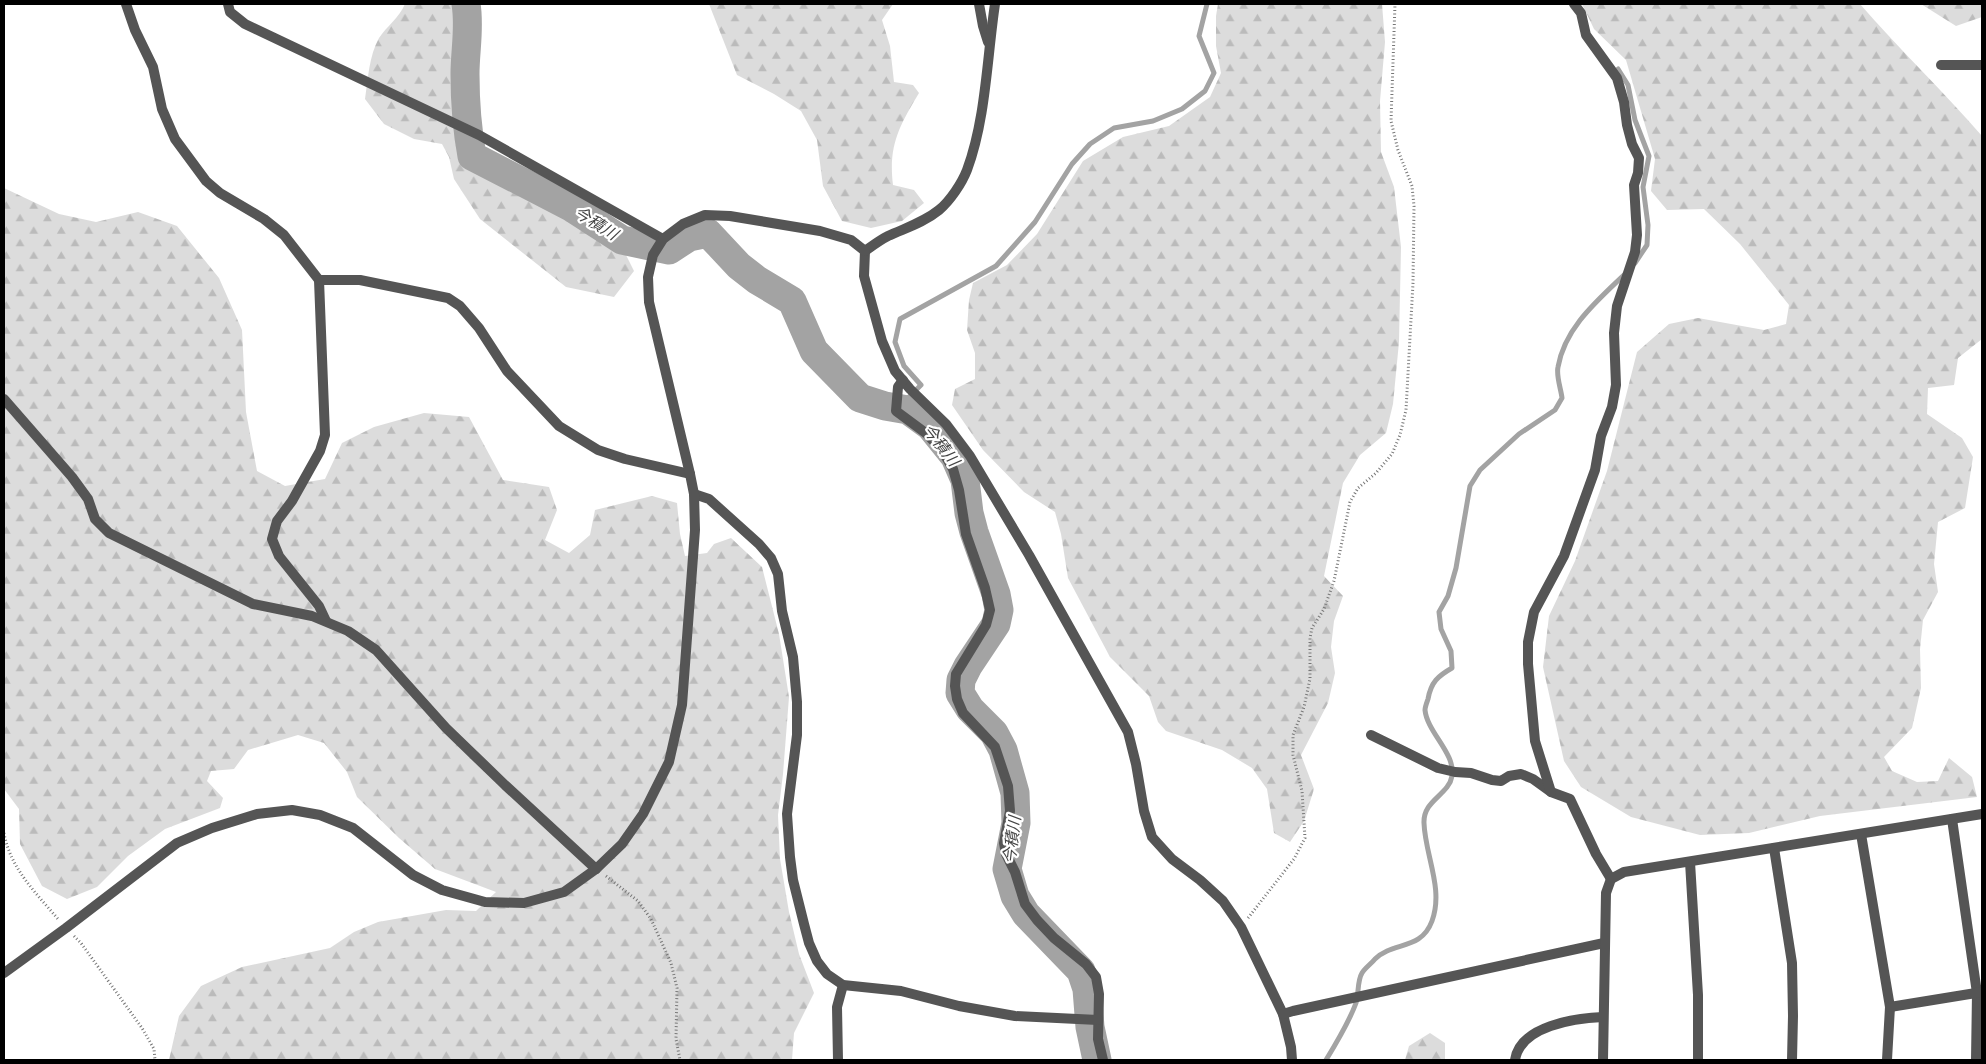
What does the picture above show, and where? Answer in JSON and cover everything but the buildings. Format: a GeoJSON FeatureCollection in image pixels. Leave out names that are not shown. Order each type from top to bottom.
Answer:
{"type":"FeatureCollection","features":[{"type":"Feature","properties":{"kind":"street"},"geometry":{"type":"LineString","coordinates":[[126,4],[135,30],[154,68],[162,109],[176,139],[206,181],[220,193],[264,219],[284,235],[319,280],[325,435],[320,451],[292,502],[276,521],[272,539],[279,556],[319,606],[326,621]]}},
{"type":"Feature","properties":{"kind":"street"},"geometry":{"type":"LineString","coordinates":[[228,4],[230,12],[245,24],[479,135],[663,239]]}},
{"type":"Feature","properties":{"kind":"street"},"geometry":{"type":"LineString","coordinates":[[980,4],[983,26],[989,46]]}},
{"type":"Feature","properties":{"kind":"street"},"geometry":{"type":"LineString","coordinates":[[865,251],[888,236],[913,226],[939,210],[967,172],[974,147],[995,4]]}},
{"type":"Feature","properties":{"kind":"street"},"geometry":{"type":"LineString","coordinates":[[1551,792],[1535,741],[1528,664],[1528,642],[1534,612],[1564,556],[1595,470],[1601,436],[1612,407],[1616,385],[1614,333],[1617,306],[1635,252],[1637,235],[1634,185],[1638,173],[1639,158],[1630,134],[1624,102],[1617,78],[1586,35],[1581,13],[1574,4]]}},
{"type":"Feature","properties":{"kind":"street"},"geometry":{"type":"LineString","coordinates":[[1941,66],[1982,65]]}},
{"type":"Feature","properties":{"kind":"street"},"geometry":{"type":"LineString","coordinates":[[4,972],[66,928],[177,844],[212,828],[266,813],[292,810],[320,815],[353,828],[413,875],[442,890],[485,902],[524,903],[564,892],[596,869],[622,844],[643,814],[669,762],[682,705],[695,530],[694,494],[649,302],[648,277],[653,255],[663,239],[683,224],[705,215],[730,216],[820,231],[851,240],[865,251]]}},
{"type":"Feature","properties":{"kind":"street"},"geometry":{"type":"LineString","coordinates":[[865,251],[864,276],[882,341],[895,371],[910,390],[946,424],[970,456],[1108,693],[1128,732],[1144,810],[1152,837],[1172,858],[1223,901],[1241,927],[1283,1014],[1292,1060]]}},
{"type":"Feature","properties":{"kind":"street"},"geometry":{"type":"LineString","coordinates":[[319,280],[360,280],[448,298],[460,306],[479,328],[507,371],[559,426],[598,450],[625,459],[690,474]]}},
{"type":"Feature","properties":{"kind":"street"},"geometry":{"type":"LineString","coordinates":[[903,380],[898,387],[896,411],[927,434],[942,450],[953,469],[959,490],[966,534],[985,588],[990,610],[986,625],[956,674],[954,686],[957,699],[963,713],[995,747],[1008,786],[1010,811],[1004,843],[1006,854],[1015,872],[1025,904],[1054,938],[1086,964],[1096,977],[1099,994],[1098,1039],[1103,1060]]}},
{"type":"Feature","properties":{"kind":"street"},"geometry":{"type":"LineString","coordinates":[[4,399],[72,477],[88,499],[95,519],[109,533],[253,604],[326,621],[348,631],[376,650],[446,728],[596,869]]}},
{"type":"Feature","properties":{"kind":"street"},"geometry":{"type":"LineString","coordinates":[[694,494],[708,499],[759,544],[771,558],[778,574],[782,610],[793,656],[797,702],[797,735],[787,814],[793,880],[809,943],[817,961],[827,974],[843,986],[901,991],[959,1006],[1015,1016],[1098,1020]]}},
{"type":"Feature","properties":{"kind":"street"},"geometry":{"type":"LineString","coordinates":[[1371,735],[1438,768],[1471,772],[1492,780],[1501,781],[1510,776],[1521,774],[1533,779],[1551,792],[1570,799],[1596,854],[1611,879]]}},
{"type":"Feature","properties":{"kind":"street"},"geometry":{"type":"LineString","coordinates":[[1602,1060],[1606,893],[1611,879],[1624,872],[1982,814]]}},
{"type":"Feature","properties":{"kind":"street"},"geometry":{"type":"LineString","coordinates":[[1952,819],[1980,993],[1976,1060]]}},
{"type":"Feature","properties":{"kind":"street"},"geometry":{"type":"LineString","coordinates":[[1860,834],[1890,1007],[1887,1060]]}},
{"type":"Feature","properties":{"kind":"street"},"geometry":{"type":"LineString","coordinates":[[1774,848],[1792,962],[1794,1016],[1792,1060]]}},
{"type":"Feature","properties":{"kind":"street"},"geometry":{"type":"LineString","coordinates":[[1690,862],[1698,996],[1698,1060]]}},
{"type":"Feature","properties":{"kind":"street"},"geometry":{"type":"LineString","coordinates":[[1283,1014],[1604,943]]}},
{"type":"Feature","properties":{"kind":"street"},"geometry":{"type":"LineString","coordinates":[[838,1060],[837,1006],[843,986]]}},
{"type":"Feature","properties":{"kind":"street"},"geometry":{"type":"LineString","coordinates":[[1890,1007],[1980,993]]}},
{"type":"Feature","properties":{"kind":"street"},"geometry":{"type":"LineString","coordinates":[[1515,1060],[1521,1043],[1538,1031],[1583,1018],[1603,1017]]}},
{"type":"Feature","properties":{"kind":"path"},"geometry":{"type":"LineString","coordinates":[[1241,927],[1294,859],[1305,838],[1302,791],[1293,755],[1293,735],[1304,707],[1310,679],[1312,628],[1324,608],[1334,581],[1350,502],[1358,488],[1376,473],[1392,454],[1400,435],[1406,410],[1413,283],[1414,206],[1412,186],[1398,150],[1391,122],[1396,4]]}},
{"type":"Feature","properties":{"kind":"path"},"geometry":{"type":"LineString","coordinates":[[4,833],[7,848],[22,876],[81,943],[142,1028],[154,1049],[155,1060]]}},
{"type":"Feature","properties":{"kind":"path"},"geometry":{"type":"LineString","coordinates":[[596,869],[638,901],[650,919],[671,962],[678,988],[676,1039],[680,1060]]}},
{"type":"Feature","properties":{"kind":"green space"},"geometry":{"type":"Polygon","coordinates":[[[405,4],[463,4],[456,49],[463,107],[464,157],[618,239],[634,271],[614,297],[566,287],[480,219],[454,179],[449,157],[442,144],[414,139],[384,124],[365,99],[373,52],[379,38],[400,14],[405,4]]]}},
{"type":"Feature","properties":{"kind":"green space"},"geometry":{"type":"Polygon","coordinates":[[[709,4],[893,4],[882,20],[890,46],[894,82],[913,85],[919,93],[906,115],[897,136],[892,158],[893,185],[914,190],[924,203],[902,221],[871,228],[842,221],[823,186],[817,140],[801,111],[774,94],[737,75],[709,4]]]}},
{"type":"Feature","properties":{"kind":"green space"},"geometry":{"type":"Polygon","coordinates":[[[1218,4],[1382,4],[1385,42],[1380,101],[1381,152],[1394,187],[1401,247],[1399,342],[1393,404],[1386,433],[1360,455],[1343,483],[1324,576],[1343,596],[1334,621],[1331,647],[1335,673],[1328,703],[1301,755],[1314,789],[1304,821],[1290,842],[1274,833],[1267,789],[1252,768],[1222,750],[1166,731],[1158,722],[1149,696],[1110,657],[1068,578],[1061,534],[1055,512],[1024,492],[983,450],[952,405],[955,389],[975,379],[975,353],[967,330],[969,300],[973,283],[1007,265],[1037,234],[1083,161],[1123,137],[1169,126],[1210,97],[1221,73],[1216,46],[1218,4]]]}},
{"type":"Feature","properties":{"kind":"green space"},"geometry":{"type":"Polygon","coordinates":[[[1582,4],[1860,4],[1982,136],[1982,339],[1958,358],[1954,385],[1928,388],[1927,414],[1962,438],[1973,457],[1965,508],[1938,522],[1934,564],[1938,592],[1923,620],[1920,649],[1921,688],[1912,728],[1884,757],[1892,771],[1917,782],[1938,781],[1949,758],[1972,777],[1977,797],[1820,816],[1749,833],[1700,835],[1631,817],[1581,787],[1564,761],[1543,667],[1549,616],[1575,561],[1607,471],[1637,352],[1669,324],[1698,318],[1764,330],[1786,324],[1789,305],[1740,244],[1704,209],[1667,210],[1651,191],[1655,159],[1626,60],[1594,29],[1582,4]]]}},
{"type":"Feature","properties":{"kind":"green space"},"geometry":{"type":"Polygon","coordinates":[[[1921,4],[1982,4],[1982,17],[1956,26],[1921,4]]]}},
{"type":"Feature","properties":{"kind":"green space"},"geometry":{"type":"Polygon","coordinates":[[[4,188],[59,214],[96,222],[138,212],[177,226],[219,278],[242,330],[246,412],[257,471],[285,486],[325,479],[342,443],[374,427],[424,413],[469,417],[503,480],[549,487],[557,510],[545,540],[569,553],[590,535],[595,510],[652,496],[677,503],[680,534],[685,556],[707,553],[714,544],[731,538],[762,567],[779,634],[789,697],[778,815],[780,859],[789,912],[799,954],[814,993],[794,1033],[792,1060],[169,1060],[179,1016],[201,986],[242,967],[330,948],[354,932],[378,922],[446,910],[476,911],[496,892],[435,869],[399,838],[357,797],[347,772],[324,743],[298,735],[248,750],[234,769],[211,771],[207,781],[223,798],[220,808],[165,829],[128,856],[97,887],[67,899],[42,886],[20,844],[19,809],[4,789],[4,188]]]}},
{"type":"Feature","properties":{"kind":"green space"},"geometry":{"type":"Polygon","coordinates":[[[1430,1033],[1445,1043],[1445,1060],[1405,1060],[1409,1046],[1430,1033]]]}},
{"type":"Feature","properties":{"kind":"waterway","name":"今積川"},"geometry":{"type":"LineString","coordinates":[[466,4],[468,21],[465,94],[472,156],[571,207],[622,240],[669,250],[689,237],[708,233],[739,266],[757,280],[792,301],[814,351],[860,398],[885,406],[908,410],[930,426],[955,457],[965,480],[969,513],[996,594],[999,610],[996,624],[961,680],[960,693],[970,709],[994,733],[1003,750],[1015,793],[1016,823],[1007,869],[1015,896],[1026,914],[1081,971],[1087,989],[1090,1027],[1097,1060]]}},
{"type":"Feature","properties":{"kind":"waterway"},"geometry":{"type":"LineString","coordinates":[[908,410],[905,401],[921,385],[904,366],[895,342],[900,319],[996,266],[1035,222],[1072,164],[1090,144],[1114,128],[1153,121],[1182,109],[1205,91],[1214,73],[1199,36],[1207,4]]}},
{"type":"Feature","properties":{"kind":"waterway"},"geometry":{"type":"LineString","coordinates":[[1618,69],[1628,85],[1635,120],[1649,156],[1643,187],[1648,225],[1647,245],[1635,263]]}},
{"type":"Feature","properties":{"kind":"waterway"},"geometry":{"type":"LineString","coordinates":[[1326,1060],[1353,1010],[1357,999],[1360,976],[1363,971],[1382,953],[1421,937],[1427,931],[1432,921],[1436,897],[1425,835],[1425,815],[1432,803],[1450,783],[1452,768],[1446,751],[1427,718],[1425,709],[1433,684],[1452,668],[1451,651],[1441,629],[1439,612],[1448,596],[1456,568],[1470,486],[1480,470],[1519,434],[1555,410],[1562,398],[1558,367],[1568,339],[1584,315],[1626,273]]}}]}
